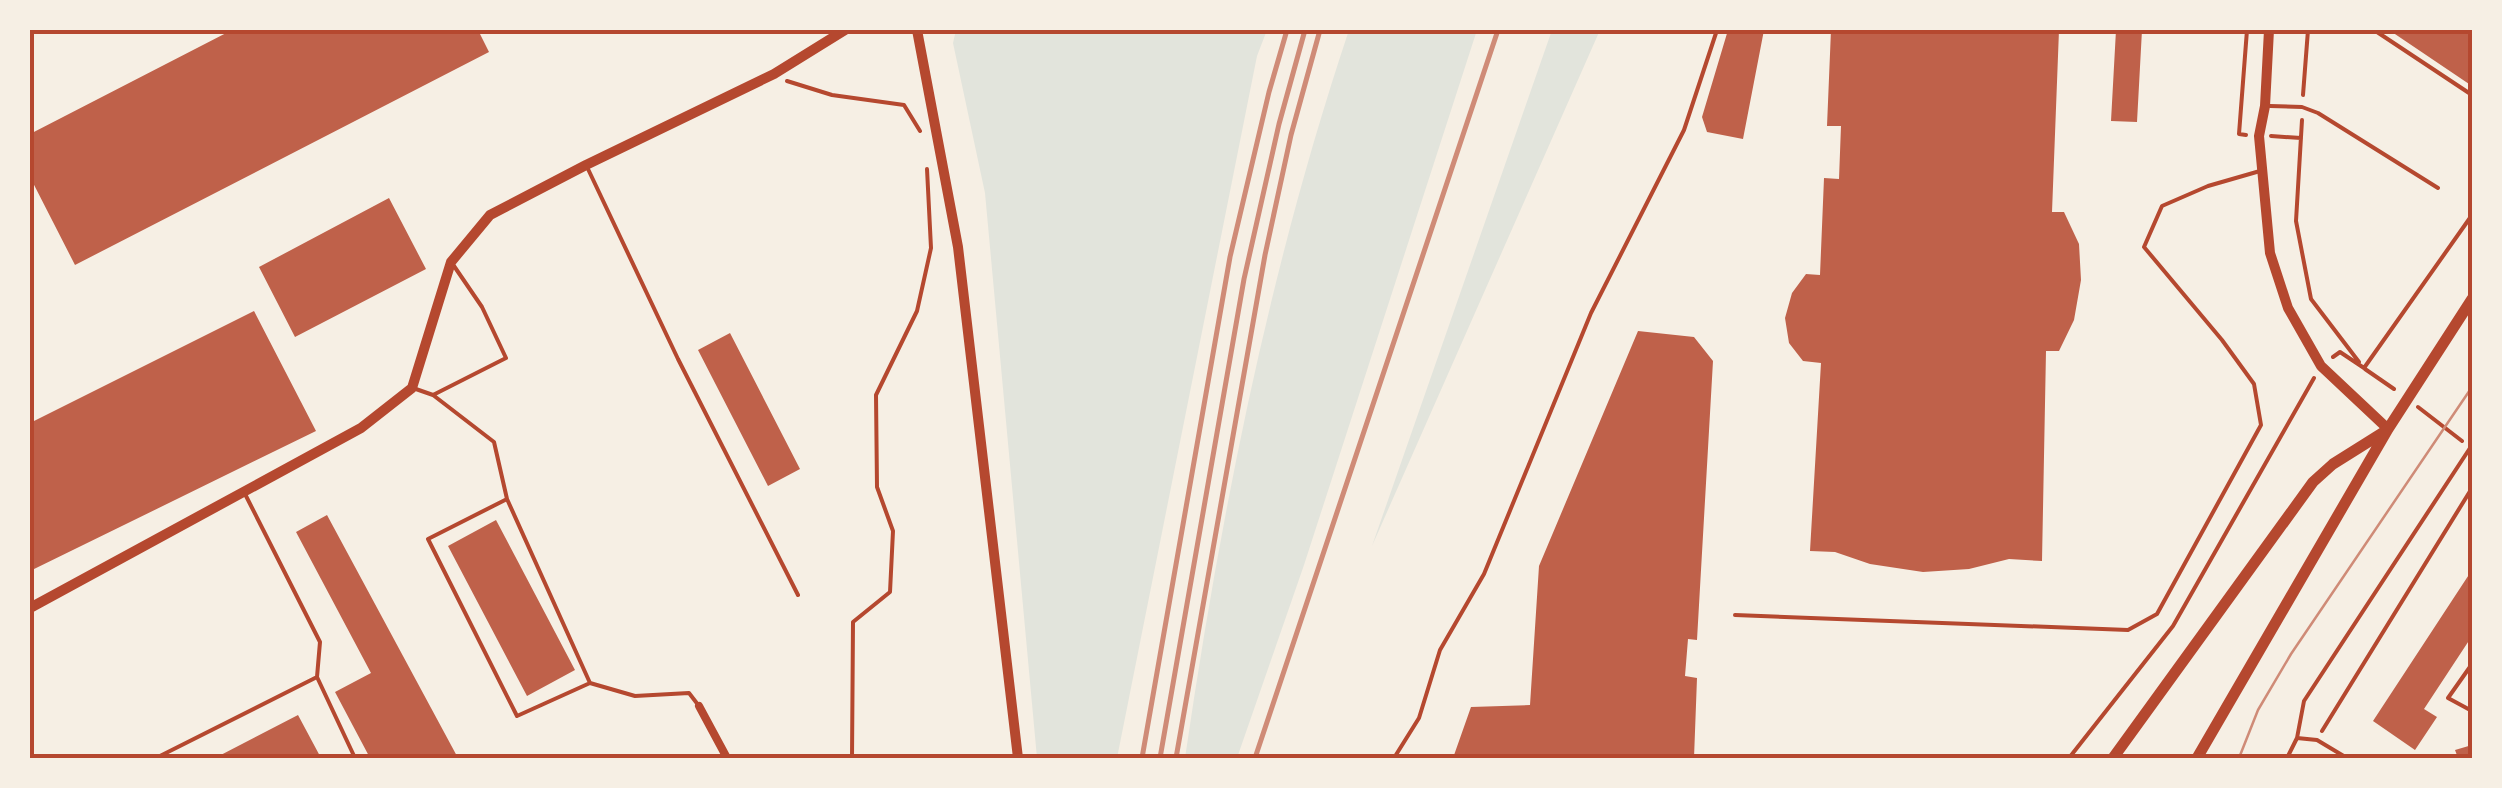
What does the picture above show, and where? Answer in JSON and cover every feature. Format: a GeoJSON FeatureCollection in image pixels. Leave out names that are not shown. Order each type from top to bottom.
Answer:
{"type":"FeatureCollection","features":[{"type":"Feature","properties":{"kind":"main road"},"geometry":{"type":"LineString","coordinates":[[2197,758],[2388,430],[2472,299]]}},
{"type":"Feature","properties":{"kind":"main road"},"geometry":{"type":"LineString","coordinates":[[2114,758],[2314,482],[2333,464],[2388,430]]}},
{"type":"Feature","properties":{"kind":"street"},"geometry":{"type":"LineString","coordinates":[[30,608],[361,428],[412,388],[452,262],[490,215],[774,74],[845,30]]}},
{"type":"Feature","properties":{"kind":"street"},"geometry":{"type":"LineString","coordinates":[[918,30],[958,247],[1018,758]]}},
{"type":"Feature","properties":{"kind":"street"},"geometry":{"type":"LineString","coordinates":[[2268,30],[2265,106],[2259,136],[2270,253],[2288,308],[2321,366],[2388,430]]}},
{"type":"Feature","properties":{"kind":"street"},"geometry":{"type":"LineString","coordinates":[[699,706],[727,758]]}},
{"type":"Feature","properties":{"kind":"lane"},"geometry":{"type":"LineString","coordinates":[[1394,758],[1419,718],[1440,650],[1484,574],[1590,313],[1684,130],[1717,30]]}},
{"type":"Feature","properties":{"kind":"lane"},"geometry":{"type":"LineString","coordinates":[[2265,106],[2302,107],[2318,113],[2438,188]]}},
{"type":"Feature","properties":{"kind":"lane"},"geometry":{"type":"LineString","coordinates":[[586,165],[678,359],[798,596]]}},
{"type":"Feature","properties":{"kind":"lane"},"geometry":{"type":"LineString","coordinates":[[1735,615],[2128,630],[2157,614],[2261,425],[2254,384],[2144,247],[2162,206],[2208,186],[2260,171]]}},
{"type":"Feature","properties":{"kind":"lane"},"geometry":{"type":"LineString","coordinates":[[433,395],[506,358],[482,307],[452,262]]}},
{"type":"Feature","properties":{"kind":"lane"},"geometry":{"type":"LineString","coordinates":[[412,388],[433,395],[494,442],[506,498],[590,683]]}},
{"type":"Feature","properties":{"kind":"lane"},"geometry":{"type":"LineString","coordinates":[[2288,758],[2297,738],[2304,701],[2472,445]]}},
{"type":"Feature","properties":{"kind":"lane"},"geometry":{"type":"LineString","coordinates":[[244,492],[320,642],[317,677],[355,758]]}},
{"type":"Feature","properties":{"kind":"lane"},"geometry":{"type":"LineString","coordinates":[[506,498],[428,538],[517,716],[590,683],[635,696],[688,692],[699,706]]}},
{"type":"Feature","properties":{"kind":"lane"},"geometry":{"type":"LineString","coordinates":[[2472,664],[2448,698],[2472,711]]}},
{"type":"Feature","properties":{"kind":"lane"},"geometry":{"type":"LineString","coordinates":[[156,758],[317,677]]}},
{"type":"Feature","properties":{"kind":"lane"},"geometry":{"type":"LineString","coordinates":[[2297,738],[2316,740],[2348,758]]}},
{"type":"Feature","properties":{"kind":"path"},"geometry":{"type":"LineString","coordinates":[[2240,134],[2247,30]]}},
{"type":"Feature","properties":{"kind":"path"},"geometry":{"type":"LineString","coordinates":[[2308,30],[2296,221],[2310,299],[2364,368]]}},
{"type":"Feature","properties":{"kind":"path"},"geometry":{"type":"LineString","coordinates":[[2374,30],[2472,95]]}},
{"type":"Feature","properties":{"kind":"path"},"geometry":{"type":"LineString","coordinates":[[774,74],[832,96],[904,105],[926,141]]}},
{"type":"Feature","properties":{"kind":"path"},"geometry":{"type":"LineString","coordinates":[[852,758],[853,622],[890,592],[892,532],[877,487],[876,395],[917,312],[930,248],[926,159]]}},
{"type":"Feature","properties":{"kind":"path"},"geometry":{"type":"LineString","coordinates":[[2364,368],[2472,215]]}},
{"type":"Feature","properties":{"kind":"path"},"geometry":{"type":"LineString","coordinates":[[2069,758],[2172,626],[2321,366],[2340,352],[2364,368]]}},
{"type":"Feature","properties":{"kind":"path"},"geometry":{"type":"LineString","coordinates":[[2316,740],[2472,488]]}},
{"type":"Feature","properties":{"kind":"shaded area"},"geometry":{"type":"Polygon","coordinates":[[[956,30],[1267,30],[1257,56],[1117,758],[1037,758],[985,193],[953,43],[956,30]]]}},
{"type":"Feature","properties":{"kind":"shaded area"},"geometry":{"type":"Polygon","coordinates":[[[1349,30],[1477,30],[1304,565],[1237,758],[1185,758],[1251,390],[1295,209],[1349,30]]]}},
{"type":"Feature","properties":{"kind":"shaded area"},"geometry":{"type":"Polygon","coordinates":[[[1552,30],[1600,30],[1372,546],[1552,30]]]}},
{"type":"Feature","properties":{"kind":"building"},"geometry":{"type":"Polygon","coordinates":[[[232,30],[478,30],[489,52],[75,265],[30,177],[30,134],[232,30]]]}},
{"type":"Feature","properties":{"kind":"building"},"geometry":{"type":"Polygon","coordinates":[[[1728,30],[1764,30],[1743,139],[1707,132],[1702,117],[1728,30]]]}},
{"type":"Feature","properties":{"kind":"building"},"geometry":{"type":"Polygon","coordinates":[[[1831,30],[2059,30],[2052,212],[2064,212],[2079,244],[2081,280],[2074,320],[2059,351],[2046,351],[2042,561],[2009,559],[1969,569],[1923,572],[1870,564],[1835,552],[1810,551],[1821,363],[1803,361],[1789,343],[1785,318],[1792,293],[1806,274],[1820,275],[1824,178],[1839,179],[1841,126],[1827,126],[1831,30]]]}},
{"type":"Feature","properties":{"kind":"building"},"geometry":{"type":"Polygon","coordinates":[[[2116,30],[2142,30],[2137,122],[2111,121],[2116,30]]]}},
{"type":"Feature","properties":{"kind":"building"},"geometry":{"type":"Polygon","coordinates":[[[2389,30],[2472,30],[2472,86],[2389,30]]]}},
{"type":"Feature","properties":{"kind":"building"},"geometry":{"type":"Polygon","coordinates":[[[389,198],[426,269],[295,337],[259,267],[389,198]]]}},
{"type":"Feature","properties":{"kind":"building"},"geometry":{"type":"Polygon","coordinates":[[[254,311],[316,431],[30,571],[30,423],[254,311]]]}},
{"type":"Feature","properties":{"kind":"building"},"geometry":{"type":"Polygon","coordinates":[[[1638,331],[1694,337],[1713,361],[1697,640],[1688,639],[1685,676],[1697,678],[1694,758],[1453,758],[1471,707],[1530,705],[1539,566],[1638,331]]]}},
{"type":"Feature","properties":{"kind":"building"},"geometry":{"type":"Polygon","coordinates":[[[730,333],[800,469],[768,486],[698,350],[730,333]]]}},
{"type":"Feature","properties":{"kind":"building"},"geometry":{"type":"Polygon","coordinates":[[[327,515],[458,758],[370,758],[335,692],[371,673],[296,532],[327,515]]]}},
{"type":"Feature","properties":{"kind":"building"},"geometry":{"type":"Polygon","coordinates":[[[496,520],[575,670],[527,696],[448,546],[496,520]]]}},
{"type":"Feature","properties":{"kind":"building"},"geometry":{"type":"Polygon","coordinates":[[[2472,570],[2472,636],[2424,709],[2437,717],[2415,750],[2373,721],[2472,570]]]}},
{"type":"Feature","properties":{"kind":"building"},"geometry":{"type":"Polygon","coordinates":[[[298,715],[321,758],[215,758],[298,715]]]}},
{"type":"Feature","properties":{"kind":"building"},"geometry":{"type":"Polygon","coordinates":[[[2472,745],[2472,758],[2458,758],[2455,750],[2472,745]]]}},
{"type":"Feature","properties":{"kind":"tram line"},"geometry":{"type":"LineString","coordinates":[[2239,758],[2258,710],[2291,654],[2472,387]]}},
{"type":"Feature","properties":{"kind":"railway"},"geometry":{"type":"LineString","coordinates":[[1142,758],[1230,257],[1287,30]]}},
{"type":"Feature","properties":{"kind":"railway"},"geometry":{"type":"LineString","coordinates":[[1160,758],[1244,279],[1305,30]]}},
{"type":"Feature","properties":{"kind":"railway"},"geometry":{"type":"LineString","coordinates":[[1176,758],[1265,255],[1291,135],[1320,30]]}},
{"type":"Feature","properties":{"kind":"railway"},"geometry":{"type":"LineString","coordinates":[[1255,758],[1498,30]]}}]}
